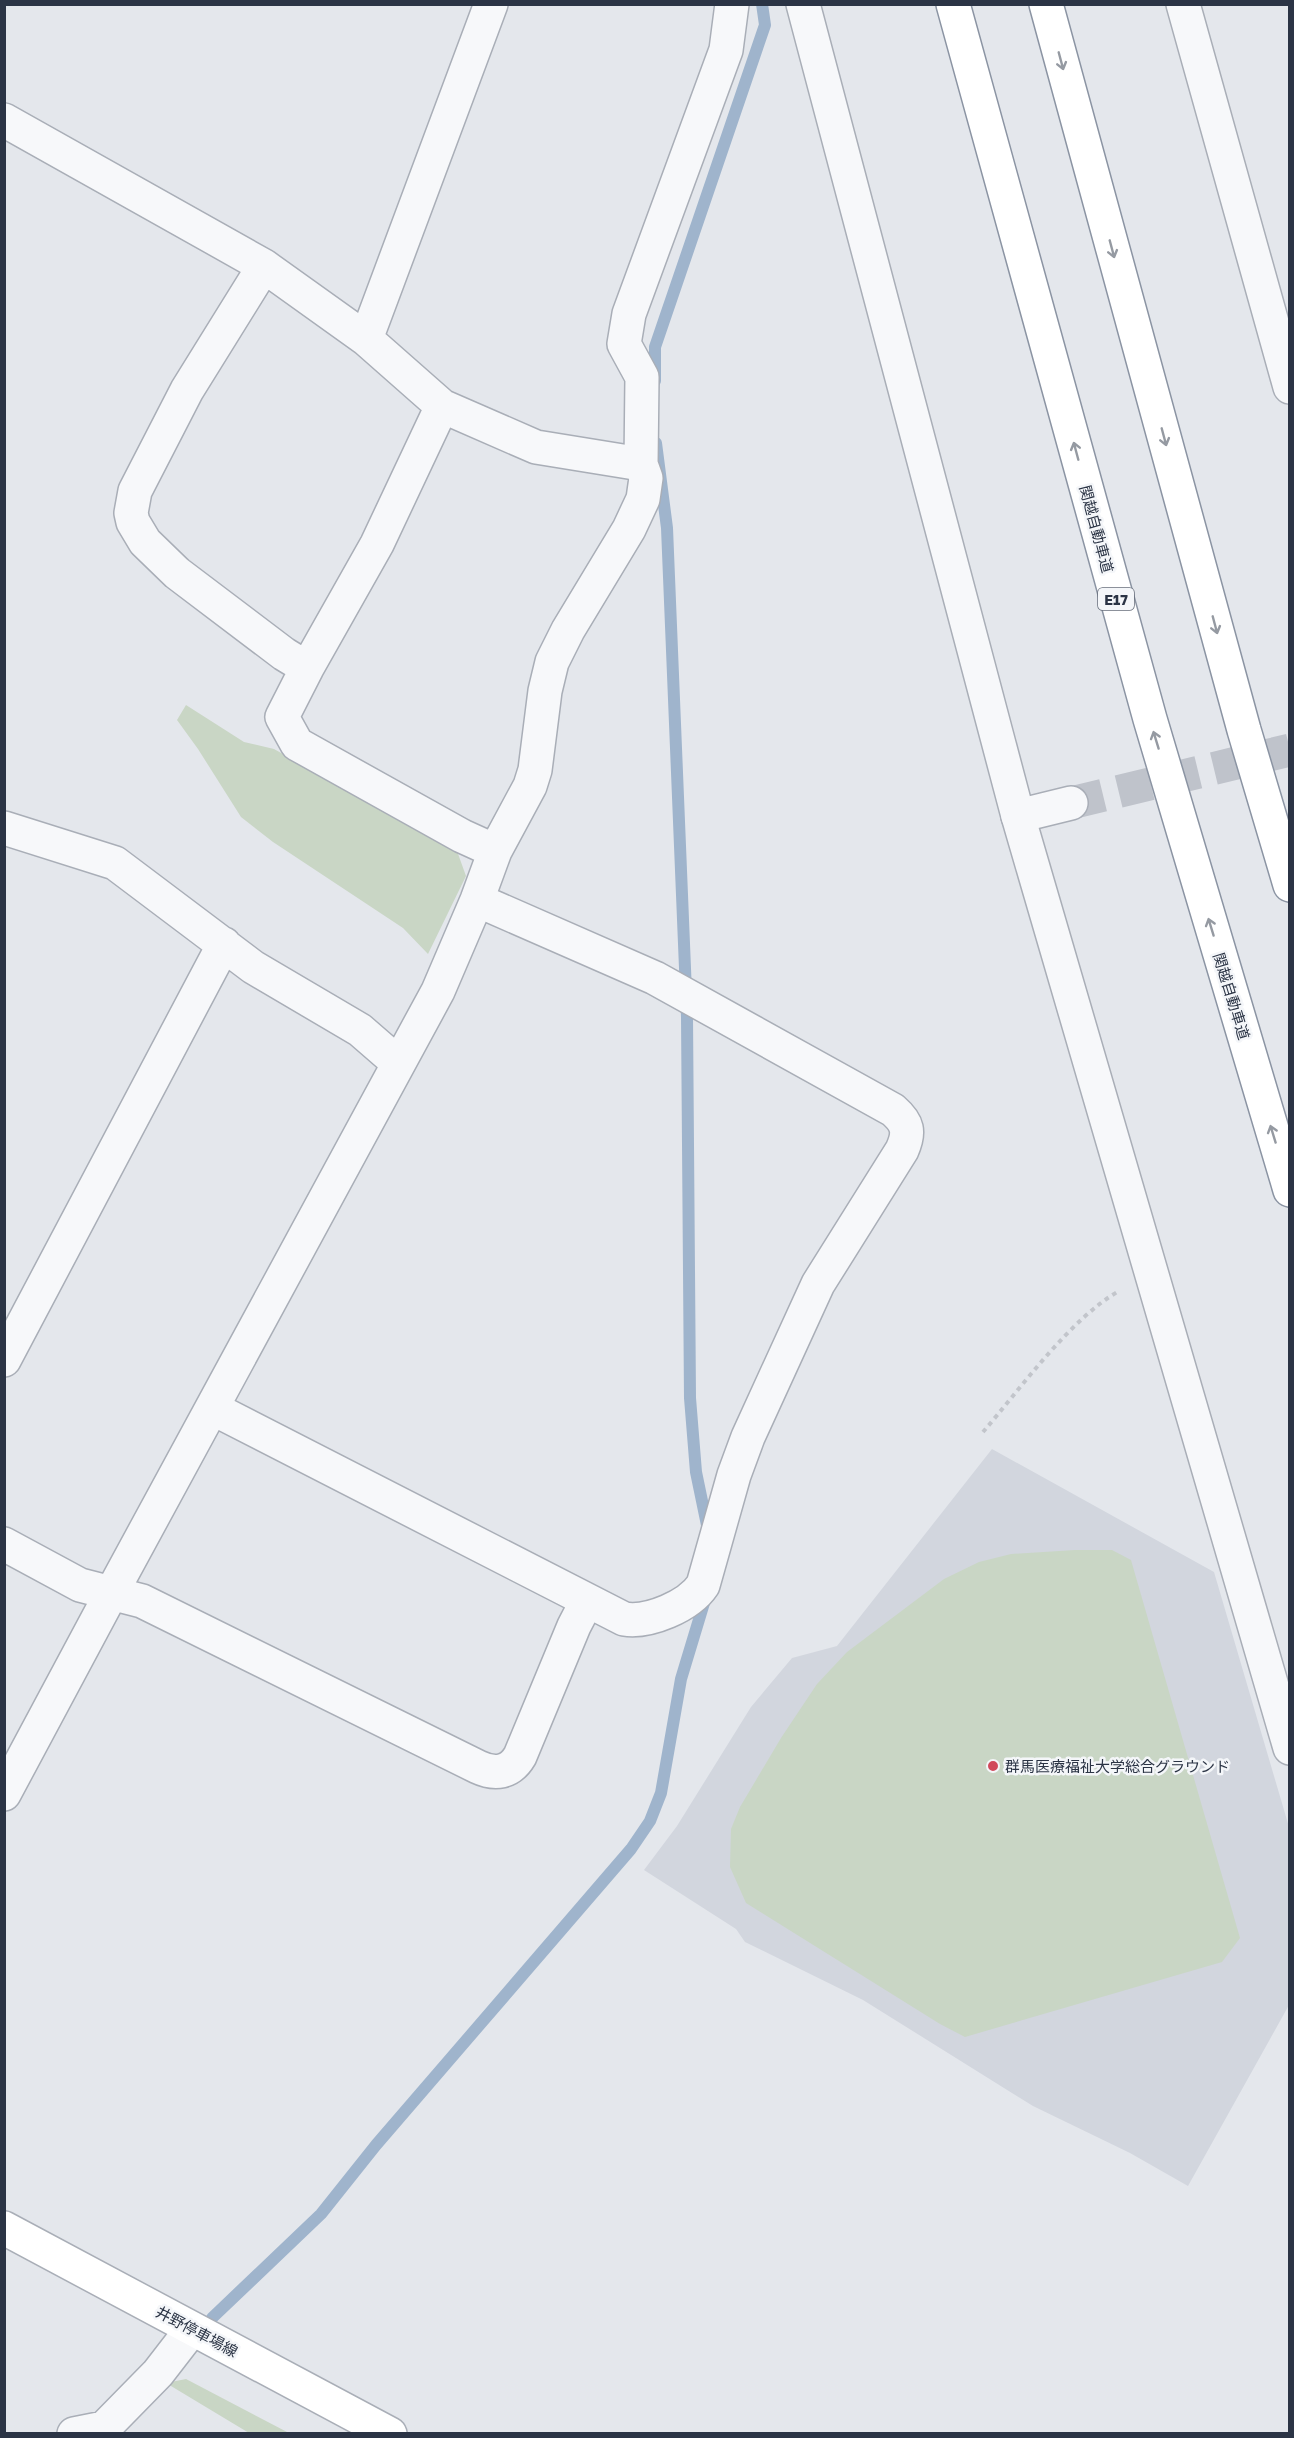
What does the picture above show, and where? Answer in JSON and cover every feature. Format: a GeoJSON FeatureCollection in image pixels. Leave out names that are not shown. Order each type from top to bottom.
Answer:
{"type":"FeatureCollection","features":[{"type":"Feature","properties":{"kind":"main road","name":"関越自動車道"},"geometry":{"type":"LineString","coordinates":[[952,4],[1146,708],[1290,1190]]}},
{"type":"Feature","properties":{"kind":"main road"},"geometry":{"type":"LineString","coordinates":[[1046,4],[1244,730],[1290,885]]}},
{"type":"Feature","properties":{"kind":"main road","name":"井野停車場線"},"geometry":{"type":"LineString","coordinates":[[4,2228],[390,2433]]}},
{"type":"Feature","properties":{"kind":"street"},"geometry":{"type":"LineString","coordinates":[[366,339],[491,4]]}},
{"type":"Feature","properties":{"kind":"street"},"geometry":{"type":"LineString","coordinates":[[4,1794],[111,1592],[438,991],[477,900],[495,851],[530,786],[535,770],[545,691],[552,662],[568,630],[629,529],[643,499],[646,478],[641,464],[642,377],[624,344],[629,314],[726,50],[732,4]]}},
{"type":"Feature","properties":{"kind":"street"},"geometry":{"type":"LineString","coordinates":[[803,4],[1018,816],[1290,1748]]}},
{"type":"Feature","properties":{"kind":"street"},"geometry":{"type":"LineString","coordinates":[[1183,4],[1290,387]]}},
{"type":"Feature","properties":{"kind":"street"},"geometry":{"type":"LineString","coordinates":[[4,120],[264,266],[366,339],[442,406],[536,447],[641,464]]}},
{"type":"Feature","properties":{"kind":"street"},"geometry":{"type":"LineString","coordinates":[[264,266],[187,390],[135,491],[131,513],[133,522],[145,542],[177,573],[284,654],[307,668]]}},
{"type":"Feature","properties":{"kind":"street"},"geometry":{"type":"LineString","coordinates":[[442,406],[377,544],[282,717],[297,744],[462,836],[495,851]]}},
{"type":"Feature","properties":{"kind":"street"},"geometry":{"type":"LineString","coordinates":[[1018,816],[1071,803]]}},
{"type":"Feature","properties":{"kind":"street"},"geometry":{"type":"LineString","coordinates":[[4,828],[115,863],[253,967],[360,1030],[398,1063]]}},
{"type":"Feature","properties":{"kind":"street"},"geometry":{"type":"LineString","coordinates":[[213,1408],[624,1619],[643,1620],[686,1603],[697,1594],[703,1585],[734,1475],[748,1437],[818,1284],[902,1150],[908,1136],[908,1128],[904,1120],[893,1110],[682,992],[477,900]]}},
{"type":"Feature","properties":{"kind":"street"},"geometry":{"type":"LineString","coordinates":[[4,1360],[224,944]]}},
{"type":"Feature","properties":{"kind":"street"},"geometry":{"type":"LineString","coordinates":[[4,1544],[80,1585],[142,1600],[478,1767],[501,1772],[515,1764],[520,1756],[573,1626],[587,1601]]}},
{"type":"Feature","properties":{"kind":"street"},"geometry":{"type":"LineString","coordinates":[[74,2433],[104,2428],[158,2373],[192,2329]]}},
{"type":"Feature","properties":{"kind":"path"},"geometry":{"type":"LineString","coordinates":[[983,1432],[1088,1313],[1116,1293],[1152,1278]]}},
{"type":"Feature","properties":{"kind":"shaded area","name":"群馬医療福祉大学総合グラウンド"},"geometry":{"type":"Polygon","coordinates":[[[992,1449],[1214,1572],[1289,1827],[1289,2005],[1188,2186],[1130,2153],[1033,2106],[863,2000],[745,1942],[736,1929],[644,1870],[677,1826],[751,1707],[792,1658],[837,1646],[992,1449]]]}},
{"type":"Feature","properties":{"kind":"green space"},"geometry":{"type":"Polygon","coordinates":[[[186,705],[244,742],[274,749],[457,851],[466,876],[428,954],[403,928],[273,842],[241,817],[177,720],[186,705]]]}},
{"type":"Feature","properties":{"kind":"green space","name":"群馬医療福祉大学総合グラウンド"},"geometry":{"type":"Polygon","coordinates":[[[1112,1550],[1131,1560],[1240,1938],[1222,1962],[965,2037],[940,2024],[746,1903],[730,1867],[731,1829],[740,1807],[781,1738],[817,1684],[847,1652],[944,1579],[979,1562],[1011,1554],[1112,1550]]]}},
{"type":"Feature","properties":{"kind":"green space"},"geometry":{"type":"Polygon","coordinates":[[[186,2379],[289,2433],[249,2433],[166,2383],[186,2379]]]}},
{"type":"Feature","properties":{"kind":"waterway"},"geometry":{"type":"LineString","coordinates":[[655,381],[655,347],[765,25],[762,4]]}},
{"type":"Feature","properties":{"kind":"waterway"},"geometry":{"type":"LineString","coordinates":[[656,443],[667,528],[687,1017],[690,1398],[696,1472],[708,1530]]}},
{"type":"Feature","properties":{"kind":"waterway"},"geometry":{"type":"LineString","coordinates":[[212,2318],[321,2214],[376,2145],[631,1849],[650,1821],[661,1793],[681,1679],[707,1593]]}},
{"type":"Feature","properties":{"kind":"tunnel"},"geometry":{"type":"LineString","coordinates":[[1071,803],[1290,750]]}},
{"type":"Feature","properties":{"kind":"place","name":"群馬医療福祉大学総合グラウンド"},"geometry":{"type":"Point","coordinates":[993,1766]}}]}
